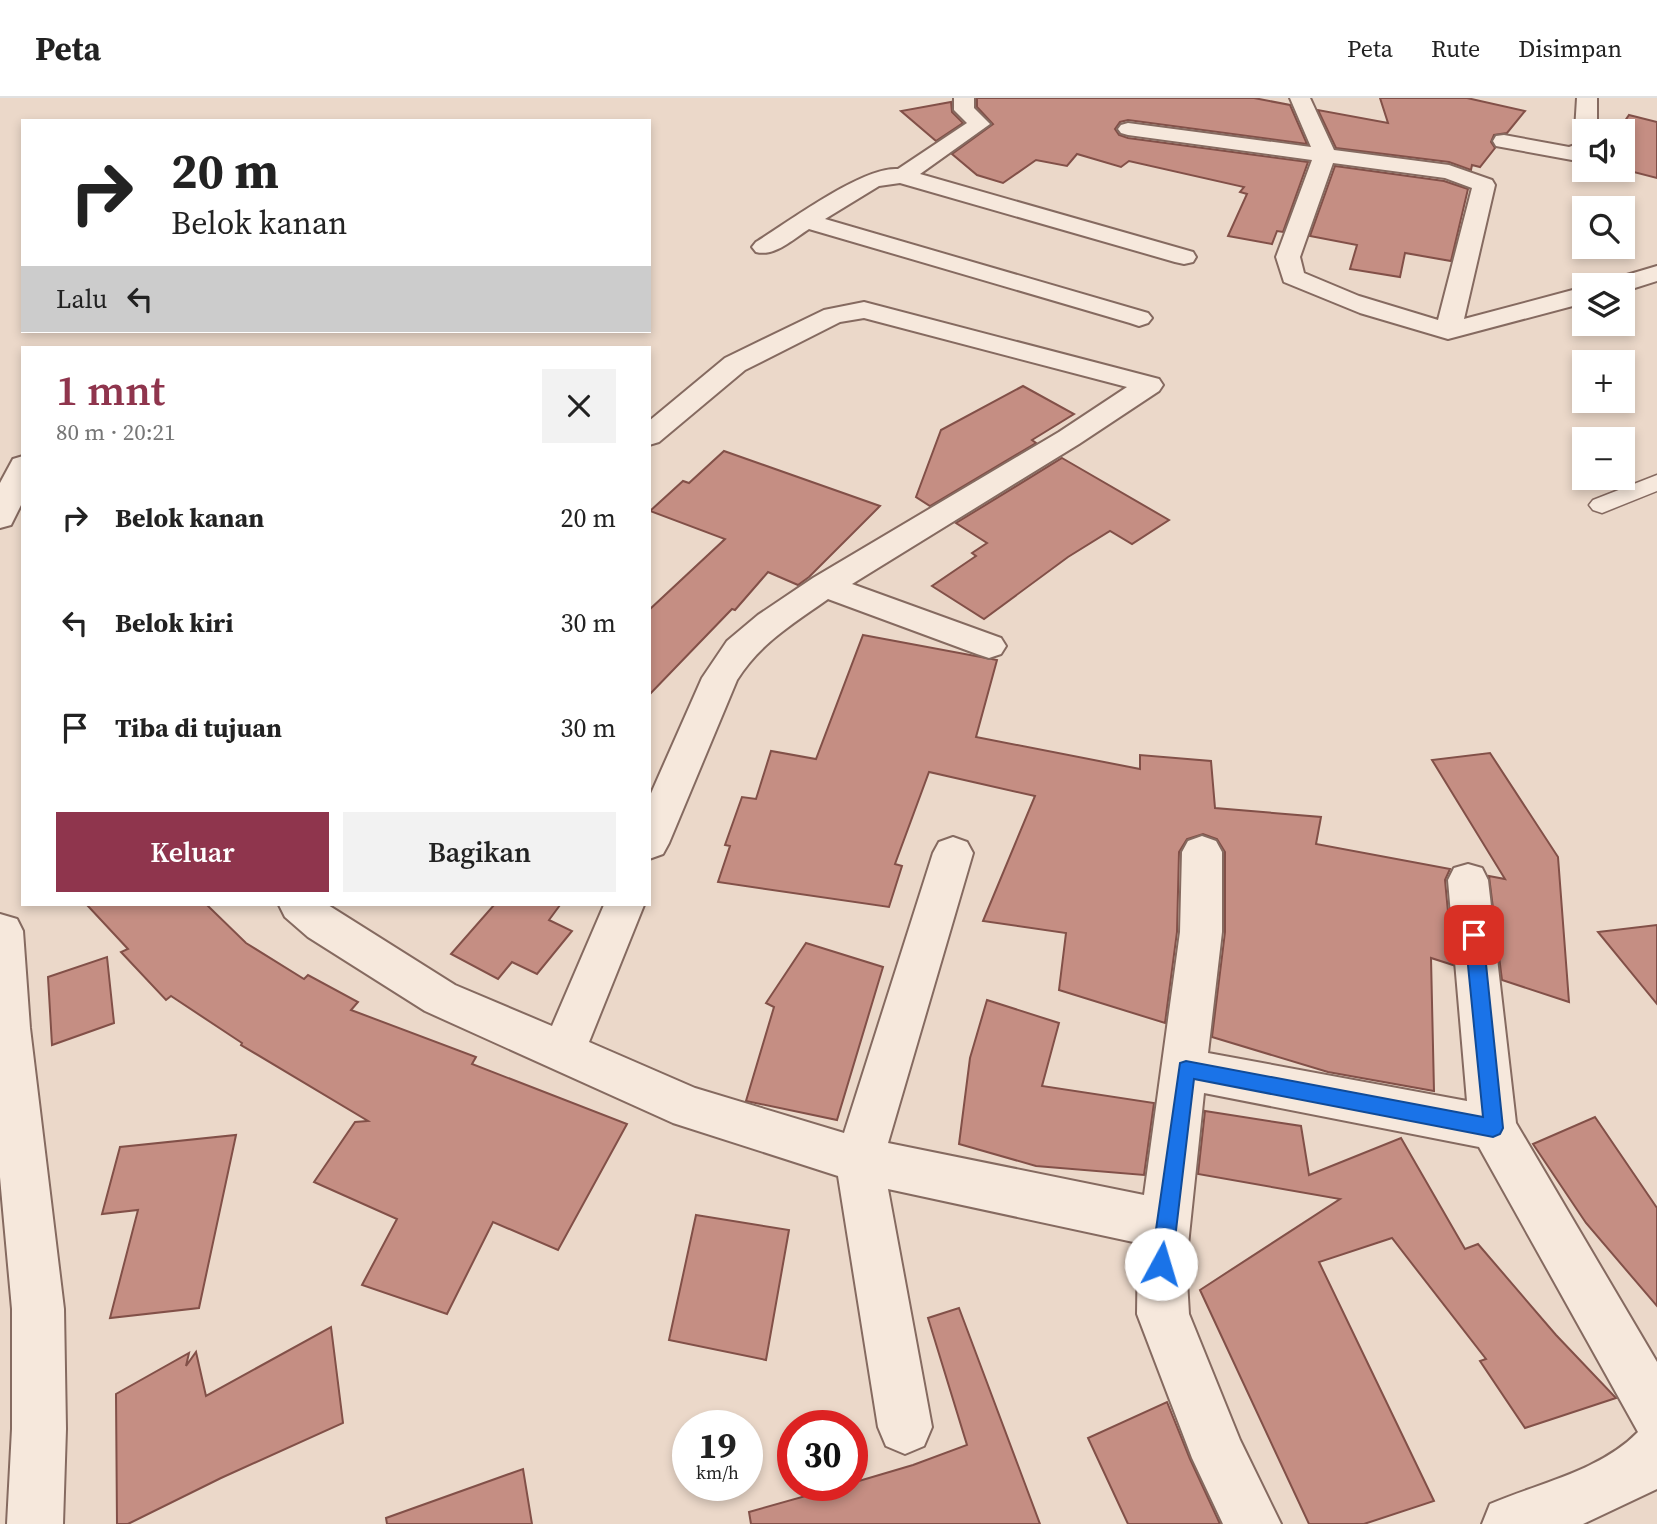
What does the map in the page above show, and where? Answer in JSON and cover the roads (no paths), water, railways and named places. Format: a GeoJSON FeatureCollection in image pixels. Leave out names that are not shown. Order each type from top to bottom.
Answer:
{"type":"FeatureCollection","features":[{"type":"Feature","properties":{"kind":"street"},"geometry":{"type":"LineString","coordinates":[[1300,98],[1325,154],[1288,257],[1293,277],[1384,314],[1448,331],[1572,298]]}},
{"type":"Feature","properties":{"kind":"street"},"geometry":{"type":"LineString","coordinates":[[1586,119],[1587,98]]}},
{"type":"Feature","properties":{"kind":"street"},"geometry":{"type":"LineString","coordinates":[[902,176],[980,124],[964,110],[962,99]]}},
{"type":"Feature","properties":{"kind":"street"},"geometry":{"type":"LineString","coordinates":[[1128,129],[1449,172],[1484,185],[1448,331]]}},
{"type":"Feature","properties":{"kind":"street"},"geometry":{"type":"LineString","coordinates":[[1504,141],[1572,154]]}},
{"type":"Feature","properties":{"kind":"street"},"geometry":{"type":"LineString","coordinates":[[764,247],[871,181],[902,176],[1184,257]]}},
{"type":"Feature","properties":{"kind":"street"},"geometry":{"type":"LineString","coordinates":[[805,221],[1139,318]]}},
{"type":"Feature","properties":{"kind":"street"},"geometry":{"type":"LineString","coordinates":[[1635,280],[1657,273]]}},
{"type":"Feature","properties":{"kind":"street"},"geometry":{"type":"LineString","coordinates":[[651,434],[735,364],[833,315],[864,310],[1149,386],[1069,438],[825,586],[770,623],[740,649],[720,678],[653,823]]}},
{"type":"Feature","properties":{"kind":"street"},"geometry":{"type":"LineString","coordinates":[[0,518],[21,469]]}},
{"type":"Feature","properties":{"kind":"street"},"geometry":{"type":"LineString","coordinates":[[825,586],[989,646]]}},
{"type":"Feature","properties":{"kind":"street"},"geometry":{"type":"LineString","coordinates":[[1202,852],[1201,932],[1161,1264],[1163,1314],[1220,1458],[1253,1524]]}},
{"type":"Feature","properties":{"kind":"street"},"geometry":{"type":"LineString","coordinates":[[905,1427],[859,1160],[953,853]]}},
{"type":"Feature","properties":{"kind":"street"},"geometry":{"type":"LineString","coordinates":[[1468,880],[1493,1128],[1657,1413]]}},
{"type":"Feature","properties":{"kind":"street"},"geometry":{"type":"LineString","coordinates":[[300,906],[323,925],[440,998],[689,1108],[859,1160],[1165,1224]]}},
{"type":"Feature","properties":{"kind":"street"},"geometry":{"type":"LineString","coordinates":[[562,1054],[624,906]]}},
{"type":"Feature","properties":{"kind":"street"},"geometry":{"type":"LineString","coordinates":[[2,931],[8,1028],[38,1309],[39,1429],[35,1524]]}},
{"type":"Feature","properties":{"kind":"street"},"geometry":{"type":"LineString","coordinates":[[1186,1069],[1493,1128]]}},
{"type":"Feature","properties":{"kind":"street"},"geometry":{"type":"LineString","coordinates":[[1510,1524],[1631,1475],[1654,1458],[1657,1452]]}},
{"type":"Feature","properties":{"kind":"lane"},"geometry":{"type":"LineString","coordinates":[[1602,505],[1657,482]]}}]}
